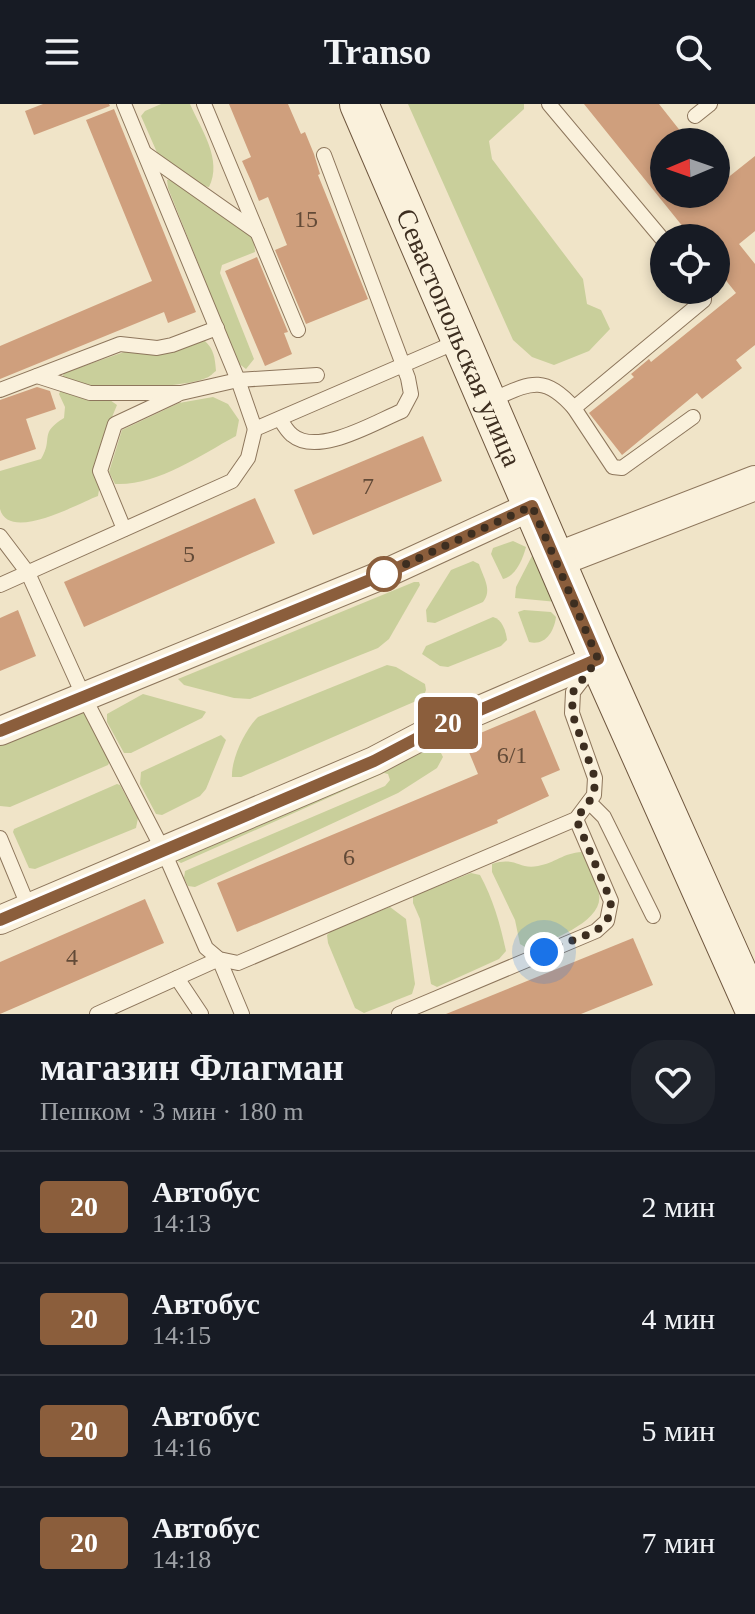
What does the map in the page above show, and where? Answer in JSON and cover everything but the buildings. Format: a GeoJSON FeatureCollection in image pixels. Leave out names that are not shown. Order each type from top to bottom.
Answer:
{"type":"FeatureCollection","features":[{"type":"Feature","properties":{"kind":"main road","name":"Севастопольская улица"},"geometry":{"type":"LineString","coordinates":[[359,104],[748,1007]]}},
{"type":"Feature","properties":{"kind":"street"},"geometry":{"type":"LineString","coordinates":[[556,560],[755,483]]}},
{"type":"Feature","properties":{"kind":"street"},"geometry":{"type":"LineString","coordinates":[[0,731],[382,575],[532,506]]}},
{"type":"Feature","properties":{"kind":"street"},"geometry":{"type":"LineString","coordinates":[[0,920],[374,761],[431,731],[598,659]]}},
{"type":"Feature","properties":{"kind":"lane"},"geometry":{"type":"LineString","coordinates":[[0,585],[232,481],[248,458],[255,429],[238,380],[124,104]]}},
{"type":"Feature","properties":{"kind":"lane"},"geometry":{"type":"LineString","coordinates":[[204,104],[298,330]]}},
{"type":"Feature","properties":{"kind":"lane"},"geometry":{"type":"LineString","coordinates":[[549,104],[650,224]]}},
{"type":"Feature","properties":{"kind":"lane"},"geometry":{"type":"LineString","coordinates":[[695,116],[710,104]]}},
{"type":"Feature","properties":{"kind":"lane"},"geometry":{"type":"LineString","coordinates":[[145,153],[257,232]]}},
{"type":"Feature","properties":{"kind":"lane"},"geometry":{"type":"LineString","coordinates":[[280,419],[293,436],[329,442],[402,411],[411,394],[403,365],[324,155]]}},
{"type":"Feature","properties":{"kind":"lane"},"geometry":{"type":"LineString","coordinates":[[574,408],[699,304]]}},
{"type":"Feature","properties":{"kind":"lane"},"geometry":{"type":"LineString","coordinates":[[0,390],[120,344],[157,348],[217,328]]}},
{"type":"Feature","properties":{"kind":"lane"},"geometry":{"type":"LineString","coordinates":[[255,429],[461,340]]}},
{"type":"Feature","properties":{"kind":"lane"},"geometry":{"type":"LineString","coordinates":[[124,529],[100,471],[115,424],[181,393],[238,380],[317,375]]}},
{"type":"Feature","properties":{"kind":"lane"},"geometry":{"type":"LineString","coordinates":[[37,376],[90,393],[181,393]]}},
{"type":"Feature","properties":{"kind":"lane"},"geometry":{"type":"LineString","coordinates":[[487,402],[535,384],[550,386],[574,408],[613,467],[622,468],[693,417]]}},
{"type":"Feature","properties":{"kind":"lane"},"geometry":{"type":"LineString","coordinates":[[0,536],[28,573],[84,697],[164,852],[206,948],[219,959],[242,1014]]}},
{"type":"Feature","properties":{"kind":"lane"},"geometry":{"type":"LineString","coordinates":[[97,1014],[219,959],[238,963],[576,819],[594,795],[595,778],[572,713],[573,692],[598,659]]}},
{"type":"Feature","properties":{"kind":"lane"},"geometry":{"type":"LineString","coordinates":[[589,802],[604,817],[653,916]]}},
{"type":"Feature","properties":{"kind":"lane"},"geometry":{"type":"LineString","coordinates":[[399,1014],[596,931],[607,921],[611,901],[576,819]]}},
{"type":"Feature","properties":{"kind":"lane"},"geometry":{"type":"LineString","coordinates":[[0,838],[29,908]]}},
{"type":"Feature","properties":{"kind":"lane"},"geometry":{"type":"LineString","coordinates":[[177,978],[201,1014]]}},
{"type":"Feature","properties":{"kind":"green space"},"geometry":{"type":"Polygon","coordinates":[[[161,104],[190,104],[212,155],[213,177],[209,187],[198,185],[159,157],[141,116],[161,104]]]}},
{"type":"Feature","properties":{"kind":"green space"},"geometry":{"type":"Polygon","coordinates":[[[408,104],[524,104],[524,109],[489,141],[492,159],[583,279],[587,304],[601,310],[610,329],[589,351],[554,365],[532,357],[513,340],[408,104]]]}},
{"type":"Feature","properties":{"kind":"green space"},"geometry":{"type":"Polygon","coordinates":[[[174,179],[247,231],[254,241],[255,252],[222,265],[220,273],[254,359],[246,369],[238,363],[168,188],[167,180],[174,179]]]}},
{"type":"Feature","properties":{"kind":"green space"},"geometry":{"type":"Polygon","coordinates":[[[204,340],[213,354],[216,371],[194,382],[110,387],[62,378],[64,373],[124,352],[169,352],[204,340]]]}},
{"type":"Feature","properties":{"kind":"green space"},"geometry":{"type":"Polygon","coordinates":[[[61,390],[107,398],[117,405],[110,422],[98,496],[45,518],[16,522],[6,518],[0,509],[0,471],[41,459],[51,428],[64,418],[65,407],[59,394],[61,390]]]}},
{"type":"Feature","properties":{"kind":"green space"},"geometry":{"type":"Polygon","coordinates":[[[213,397],[228,404],[239,420],[236,436],[162,475],[115,484],[109,472],[122,430],[179,403],[213,397]]]}},
{"type":"Feature","properties":{"kind":"green space"},"geometry":{"type":"Polygon","coordinates":[[[513,541],[526,547],[515,571],[503,579],[491,554],[493,548],[513,541]]]}},
{"type":"Feature","properties":{"kind":"green space"},"geometry":{"type":"Polygon","coordinates":[[[533,554],[557,602],[515,598],[516,587],[533,554]]]}},
{"type":"Feature","properties":{"kind":"green space"},"geometry":{"type":"Polygon","coordinates":[[[473,561],[479,564],[486,583],[487,593],[483,602],[435,623],[427,622],[426,610],[451,570],[473,561]]]}},
{"type":"Feature","properties":{"kind":"green space"},"geometry":{"type":"Polygon","coordinates":[[[414,582],[420,585],[389,639],[378,648],[250,699],[184,685],[178,679],[414,582]]]}},
{"type":"Feature","properties":{"kind":"green space"},"geometry":{"type":"Polygon","coordinates":[[[518,612],[551,612],[556,617],[551,633],[544,640],[529,642],[518,612]]]}},
{"type":"Feature","properties":{"kind":"green space"},"geometry":{"type":"Polygon","coordinates":[[[493,617],[501,623],[506,633],[507,640],[501,646],[448,667],[440,666],[422,654],[426,646],[493,617]]]}},
{"type":"Feature","properties":{"kind":"green space"},"geometry":{"type":"Polygon","coordinates":[[[387,665],[425,684],[423,698],[241,777],[232,777],[240,745],[258,717],[387,665]]]}},
{"type":"Feature","properties":{"kind":"green space"},"geometry":{"type":"Polygon","coordinates":[[[143,694],[206,712],[202,718],[131,753],[124,753],[107,722],[107,714],[143,694]]]}},
{"type":"Feature","properties":{"kind":"green space"},"geometry":{"type":"Polygon","coordinates":[[[84,710],[110,761],[108,765],[10,807],[0,806],[0,742],[84,710]]]}},
{"type":"Feature","properties":{"kind":"green space"},"geometry":{"type":"Polygon","coordinates":[[[221,735],[226,740],[206,789],[200,796],[162,815],[156,814],[140,784],[141,772],[221,735]]]}},
{"type":"Feature","properties":{"kind":"green space"},"geometry":{"type":"Polygon","coordinates":[[[428,750],[440,751],[443,757],[437,768],[398,793],[195,887],[188,886],[185,871],[385,786],[390,780],[388,774],[384,773],[181,863],[176,860],[175,854],[388,758],[428,750]]]}},
{"type":"Feature","properties":{"kind":"green space"},"geometry":{"type":"Polygon","coordinates":[[[117,784],[138,818],[136,828],[35,869],[29,868],[14,829],[117,784]]]}},
{"type":"Feature","properties":{"kind":"green space"},"geometry":{"type":"Polygon","coordinates":[[[582,852],[599,894],[593,913],[574,928],[530,950],[520,944],[515,920],[492,872],[492,864],[512,862],[538,866],[582,852]]]}},
{"type":"Feature","properties":{"kind":"green space"},"geometry":{"type":"Polygon","coordinates":[[[471,873],[480,875],[489,893],[506,951],[499,959],[437,987],[431,984],[413,896],[471,873]]]}},
{"type":"Feature","properties":{"kind":"green space"},"geometry":{"type":"Polygon","coordinates":[[[390,907],[406,919],[415,984],[412,994],[364,1013],[355,1008],[327,935],[333,929],[390,907]]]}},
{"type":"Feature","properties":{"kind":"bus line","name":"20"},"geometry":{"type":"LineString","coordinates":[[0,731],[382,575],[532,506],[598,659],[490,704],[374,761],[0,920]]}},
{"type":"Feature","properties":{"kind":"route"},"geometry":{"type":"LineString","coordinates":[[384,574],[532,506],[598,659],[573,692],[572,713],[595,778],[594,795],[576,819],[611,901],[610,912],[607,921],[596,931],[544,952]]}}]}
